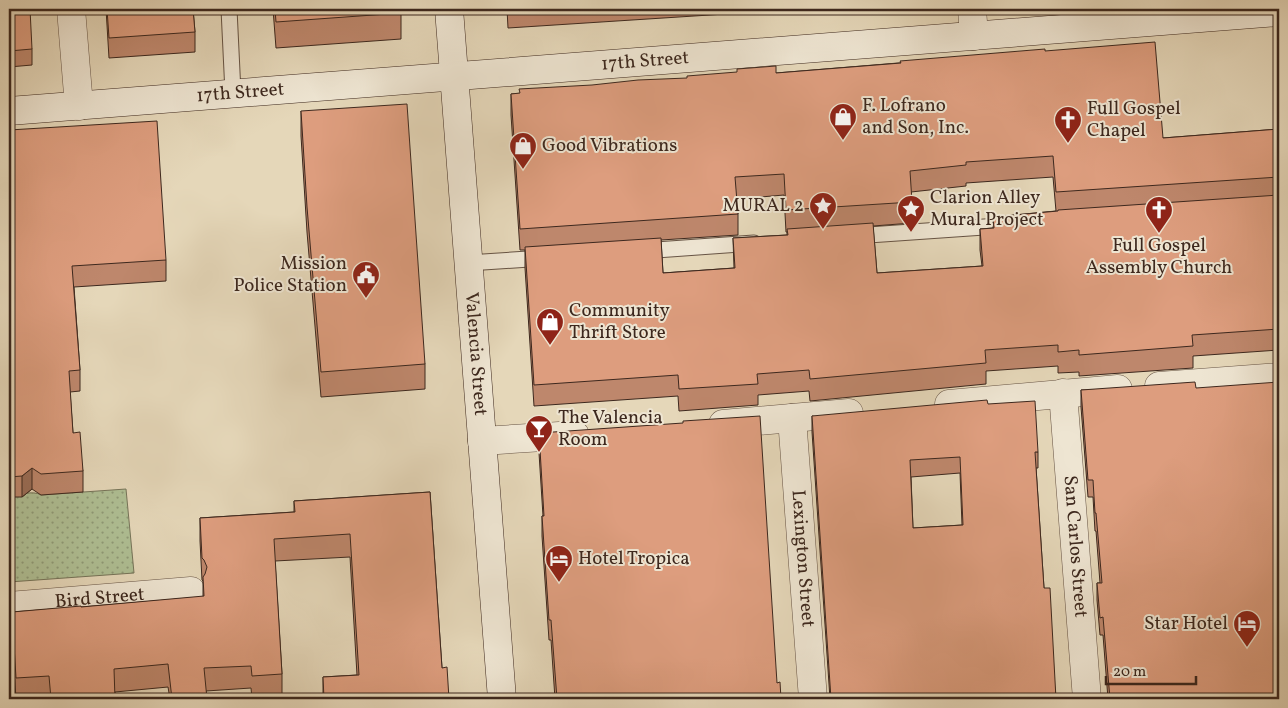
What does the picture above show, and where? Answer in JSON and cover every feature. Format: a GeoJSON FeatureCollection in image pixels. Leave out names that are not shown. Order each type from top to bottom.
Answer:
{"type":"FeatureCollection","features":[{"type":"Feature","properties":{"kind":"street"},"geometry":{"type":"LineString","coordinates":[[71,9],[78,106]]}},
{"type":"Feature","properties":{"kind":"street","name":"Valencia Street"},"geometry":{"type":"LineString","coordinates":[[449,9],[502,699]]}},
{"type":"Feature","properties":{"kind":"street"},"geometry":{"type":"LineString","coordinates":[[972,9],[974,36]]}},
{"type":"Feature","properties":{"kind":"street","name":"17th Street"},"geometry":{"type":"LineString","coordinates":[[9,111],[1279,12]]}},
{"type":"Feature","properties":{"kind":"street"},"geometry":{"type":"LineString","coordinates":[[927,406],[1279,377]]}},
{"type":"Feature","properties":{"kind":"street","name":"San Carlos Street"},"geometry":{"type":"LineString","coordinates":[[1063,394],[1087,699]]}},
{"type":"Feature","properties":{"kind":"street"},"geometry":{"type":"LineString","coordinates":[[696,426],[869,411]]}},
{"type":"Feature","properties":{"kind":"street","name":"Lexington Street"},"geometry":{"type":"LineString","coordinates":[[792,418],[814,699]]}},
{"type":"Feature","properties":{"kind":"street"},"geometry":{"type":"LineString","coordinates":[[482,441],[599,433]]}},
{"type":"Feature","properties":{"kind":"street","name":"Bird Street"},"geometry":{"type":"LineString","coordinates":[[9,606],[191,591]]}},
{"type":"Feature","properties":{"kind":"lane"},"geometry":{"type":"LineString","coordinates":[[229,9],[233,93]]}},
{"type":"Feature","properties":{"kind":"lane"},"geometry":{"type":"LineString","coordinates":[[845,237],[1022,225]]}},
{"type":"Feature","properties":{"kind":"lane"},"geometry":{"type":"LineString","coordinates":[[628,252],[766,242]]}},
{"type":"Feature","properties":{"kind":"lane"},"geometry":{"type":"LineString","coordinates":[[468,263],[558,257]]}},
{"type":"Feature","properties":{"kind":"green space"},"geometry":{"type":"Polygon","coordinates":[[[126,489],[134,573],[9,582],[9,497],[30,493],[41,495],[126,489]]]}},
{"type":"Feature","properties":{"kind":"building"},"geometry":{"type":"Polygon","coordinates":[[[9,9],[30,9],[32,49],[9,51],[9,9]]]}},
{"type":"Feature","properties":{"kind":"building"},"geometry":{"type":"Polygon","coordinates":[[[107,9],[193,9],[195,32],[109,38],[107,9]]]}},
{"type":"Feature","properties":{"kind":"building"},"geometry":{"type":"Polygon","coordinates":[[[275,9],[401,9],[401,13],[276,22],[275,9]]]}},
{"type":"Feature","properties":{"kind":"building"},"geometry":{"type":"Polygon","coordinates":[[[1155,42],[1163,138],[1279,129],[1279,177],[1056,192],[1053,156],[966,162],[966,165],[910,171],[912,202],[786,210],[784,174],[735,177],[738,214],[520,229],[511,94],[520,93],[519,89],[687,78],[687,76],[737,72],[737,69],[776,66],[776,73],[1045,49],[1045,51],[1155,42]]]}},
{"type":"Feature","properties":{"kind":"building","name":"Mission Police Station"},"geometry":{"type":"Polygon","coordinates":[[[407,104],[425,364],[321,372],[301,111],[407,104]]]}},
{"type":"Feature","properties":{"kind":"building"},"geometry":{"type":"Polygon","coordinates":[[[157,121],[166,260],[72,266],[80,370],[69,371],[73,433],[80,432],[83,471],[41,474],[32,468],[22,476],[9,477],[9,130],[157,121]]]}},
{"type":"Feature","properties":{"kind":"building"},"geometry":{"type":"Polygon","coordinates":[[[1279,195],[1279,329],[1192,335],[1193,346],[1079,355],[1079,350],[1058,352],[1058,345],[985,350],[986,363],[810,379],[809,370],[757,374],[758,384],[679,389],[678,375],[534,385],[525,247],[661,238],[663,273],[735,268],[733,238],[788,235],[787,229],[873,223],[877,273],[983,266],[980,229],[994,228],[993,217],[1058,210],[1279,195]]]}},
{"type":"Feature","properties":{"kind":"building"},"geometry":{"type":"Polygon","coordinates":[[[1195,382],[1196,388],[1279,382],[1279,699],[1110,699],[1103,617],[1100,618],[1097,583],[1102,583],[1093,480],[1088,480],[1081,390],[1195,382]]]}},
{"type":"Feature","properties":{"kind":"building"},"geometry":{"type":"Polygon","coordinates":[[[987,400],[988,404],[1035,401],[1038,452],[1035,452],[1044,588],[1050,588],[1056,699],[831,699],[812,416],[987,400]],[[960,457],[910,460],[913,528],[963,525],[960,457]]]}},
{"type":"Feature","properties":{"kind":"building"},"geometry":{"type":"Polygon","coordinates":[[[760,416],[777,683],[780,682],[781,699],[557,699],[551,620],[549,620],[539,433],[760,416]]]}},
{"type":"Feature","properties":{"kind":"building"},"geometry":{"type":"Polygon","coordinates":[[[430,492],[442,668],[447,667],[449,699],[324,699],[323,677],[359,675],[350,534],[274,539],[282,674],[252,676],[251,666],[204,668],[207,699],[172,699],[168,664],[114,669],[115,699],[51,699],[49,676],[16,678],[12,612],[204,596],[203,577],[207,567],[202,558],[200,518],[295,512],[294,501],[430,492]]]}},
{"type":"Feature","properties":{"kind":"place","name":"F. Lofrano and Son, Inc."},"geometry":{"type":"Point","coordinates":[843,141]}},
{"type":"Feature","properties":{"kind":"place","name":"Full Gospel Chapel"},"geometry":{"type":"Point","coordinates":[1068,144]}},
{"type":"Feature","properties":{"kind":"place","name":"Good Vibrations"},"geometry":{"type":"Point","coordinates":[523,170]}},
{"type":"Feature","properties":{"kind":"place","name":"MURAL 2"},"geometry":{"type":"Point","coordinates":[823,230]}},
{"type":"Feature","properties":{"kind":"place","name":"Clarion Alley Mural Project"},"geometry":{"type":"Point","coordinates":[911,233]}},
{"type":"Feature","properties":{"kind":"place","name":"Full Gospel Assembly Church"},"geometry":{"type":"Point","coordinates":[1159,234]}},
{"type":"Feature","properties":{"kind":"place","name":"Mission Police Station"},"geometry":{"type":"Point","coordinates":[366,299]}},
{"type":"Feature","properties":{"kind":"place","name":"Community Thrift Store"},"geometry":{"type":"Point","coordinates":[550,346]}},
{"type":"Feature","properties":{"kind":"place","name":"The Valencia Room"},"geometry":{"type":"Point","coordinates":[539,453]}},
{"type":"Feature","properties":{"kind":"place","name":"Hotel Tropica"},"geometry":{"type":"Point","coordinates":[559,583]}},
{"type":"Feature","properties":{"kind":"place","name":"Star Hotel"},"geometry":{"type":"Point","coordinates":[1247,648]}}]}
